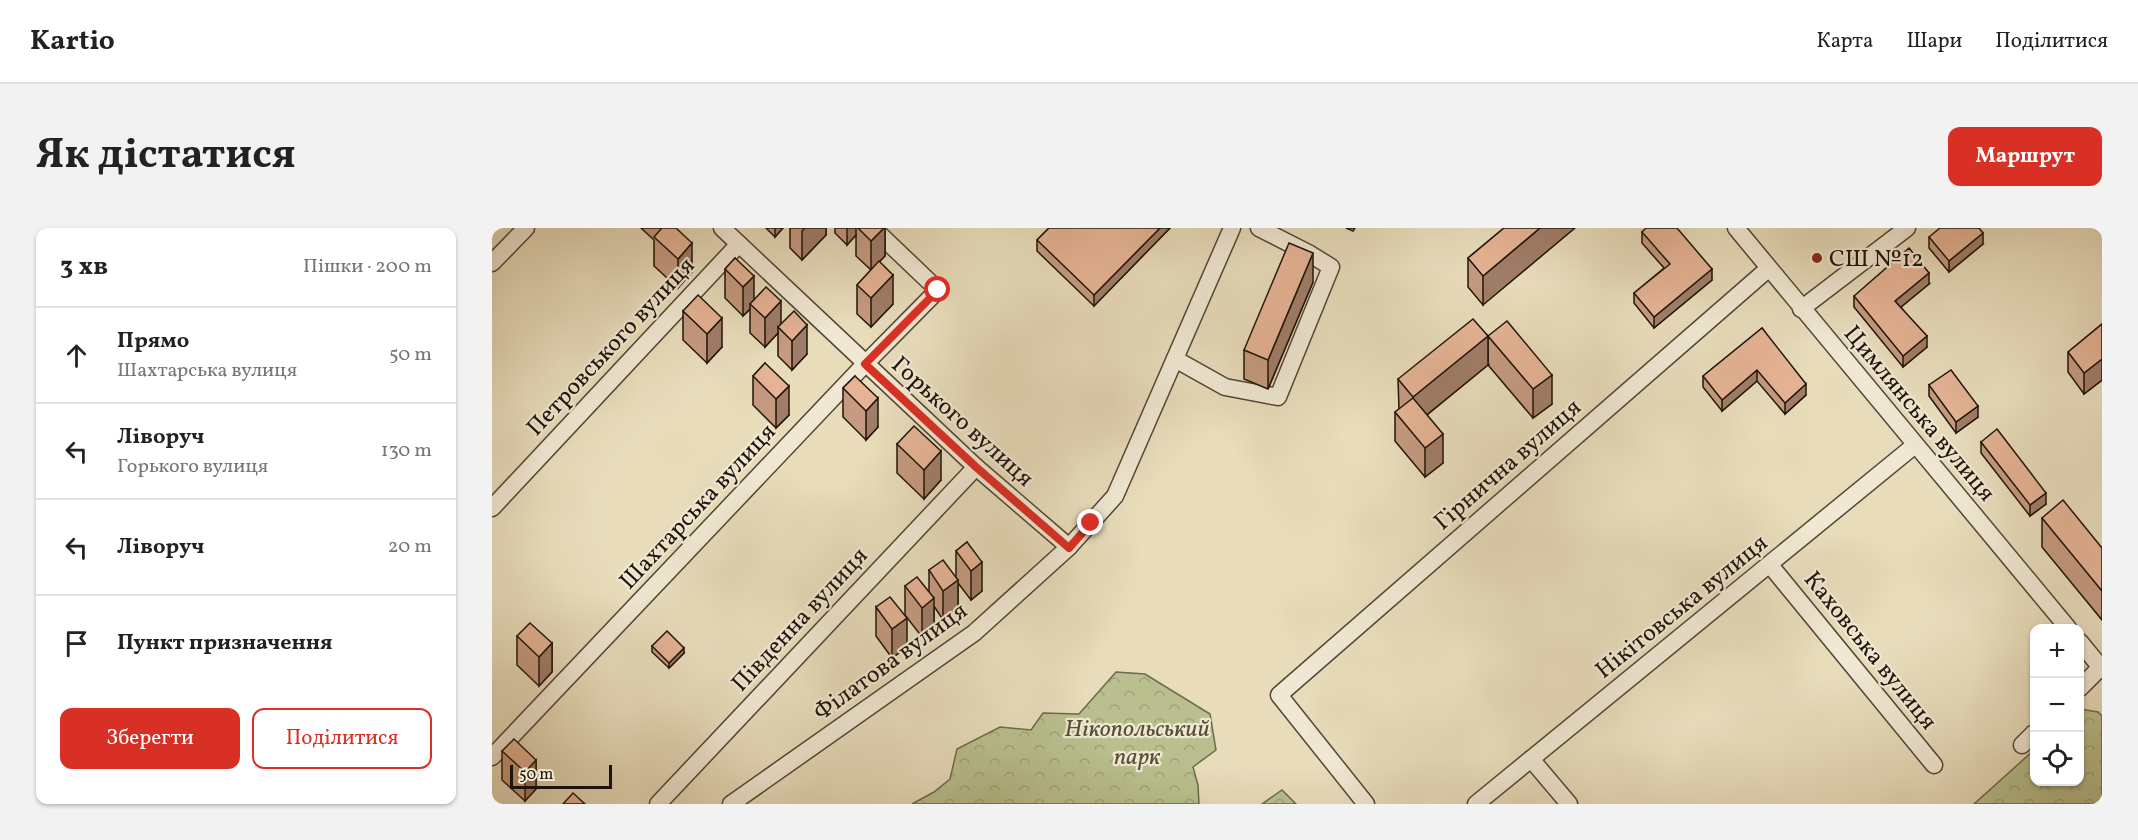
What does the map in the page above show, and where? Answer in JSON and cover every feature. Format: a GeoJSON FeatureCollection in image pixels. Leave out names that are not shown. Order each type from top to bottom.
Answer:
{"type":"FeatureCollection","features":[{"type":"Feature","properties":{"kind":"street"},"geometry":{"type":"LineString","coordinates":[[492,263],[526,228]]}},
{"type":"Feature","properties":{"kind":"street","name":"Горького вулиця"},"geometry":{"type":"LineString","coordinates":[[722,228],[976,467],[1069,548]]}},
{"type":"Feature","properties":{"kind":"street","name":"Шахтарська вулиця"},"geometry":{"type":"LineString","coordinates":[[492,757],[938,290],[873,228]]}},
{"type":"Feature","properties":{"kind":"street","name":"Філатова вулиця"},"geometry":{"type":"LineString","coordinates":[[731,804],[974,633],[1069,548],[1115,496],[1232,228]]}},
{"type":"Feature","properties":{"kind":"street"},"geometry":{"type":"LineString","coordinates":[[1175,359],[1225,387],[1278,397],[1331,267],[1259,228]]}},
{"type":"Feature","properties":{"kind":"street","name":"Цимлянська вулиця"},"geometry":{"type":"LineString","coordinates":[[1736,228],[2065,624]]}},
{"type":"Feature","properties":{"kind":"street"},"geometry":{"type":"LineString","coordinates":[[1801,309],[1907,228]]}},
{"type":"Feature","properties":{"kind":"street","name":"Петровського вулиця"},"geometry":{"type":"LineString","coordinates":[[492,508],[739,244]]}},
{"type":"Feature","properties":{"kind":"street","name":"Гірнична вулиця"},"geometry":{"type":"LineString","coordinates":[[1366,804],[1279,695],[1768,269]]}},
{"type":"Feature","properties":{"kind":"street","name":"Нікітовська вулиця"},"geometry":{"type":"LineString","coordinates":[[1476,804],[1915,445]]}},
{"type":"Feature","properties":{"kind":"street","name":"Південна вулиця"},"geometry":{"type":"LineString","coordinates":[[658,804],[976,467]]}},
{"type":"Feature","properties":{"kind":"street","name":"Каховська вулиця"},"geometry":{"type":"LineString","coordinates":[[1770,565],[1934,765]]}},
{"type":"Feature","properties":{"kind":"street"},"geometry":{"type":"LineString","coordinates":[[2084,648],[2101,668],[2084,683]]}},
{"type":"Feature","properties":{"kind":"street"},"geometry":{"type":"LineString","coordinates":[[2022,745],[2030,737]]}},
{"type":"Feature","properties":{"kind":"street"},"geometry":{"type":"LineString","coordinates":[[1531,759],[1569,804]]}},
{"type":"Feature","properties":{"kind":"green space","name":"Нікопольський парк"},"geometry":{"type":"Polygon","coordinates":[[[1116,672],[1145,674],[1210,714],[1216,750],[1193,767],[1198,785],[1199,804],[912,804],[934,792],[950,779],[957,749],[1000,727],[1031,730],[1043,713],[1079,714],[1116,672]]]}},
{"type":"Feature","properties":{"kind":"green space"},"geometry":{"type":"Polygon","coordinates":[[[2084,710],[2098,712],[2102,716],[2102,804],[1974,804],[2030,754],[2030,786],[2084,786],[2084,710]]]}},
{"type":"Feature","properties":{"kind":"green space","name":"Нікопольський парк"},"geometry":{"type":"Polygon","coordinates":[[[1282,790],[1296,804],[1262,804],[1282,790]]]}},
{"type":"Feature","properties":{"kind":"building"},"geometry":{"type":"Polygon","coordinates":[[[662,228],[676,228],[692,243],[678,259],[654,237],[662,228]]]}},
{"type":"Feature","properties":{"kind":"building"},"geometry":{"type":"Polygon","coordinates":[[[858,228],[884,228],[871,241],[858,228]]]}},
{"type":"Feature","properties":{"kind":"building"},"geometry":{"type":"Polygon","coordinates":[[[1049,228],[1160,228],[1094,295],[1037,240],[1049,228]]]}},
{"type":"Feature","properties":{"kind":"building"},"geometry":{"type":"Polygon","coordinates":[[[1504,228],[1540,228],[1483,276],[1468,258],[1504,228]]]}},
{"type":"Feature","properties":{"kind":"building"},"geometry":{"type":"Polygon","coordinates":[[[1646,228],[1677,228],[1712,269],[1654,317],[1634,293],[1670,264],[1642,232],[1646,228]]]}},
{"type":"Feature","properties":{"kind":"building"},"geometry":{"type":"Polygon","coordinates":[[[1940,228],[1979,228],[1983,233],[1949,261],[1929,237],[1940,228]]]}},
{"type":"Feature","properties":{"kind":"building"},"geometry":{"type":"Polygon","coordinates":[[[1289,243],[1313,253],[1268,360],[1244,350],[1289,243]]]}},
{"type":"Feature","properties":{"kind":"building"},"geometry":{"type":"Polygon","coordinates":[[[1909,248],[1929,273],[1895,301],[1927,336],[1903,356],[1854,296],[1909,248]]]}},
{"type":"Feature","properties":{"kind":"building"},"geometry":{"type":"Polygon","coordinates":[[[735,258],[754,276],[743,287],[725,269],[735,258]]]}},
{"type":"Feature","properties":{"kind":"building"},"geometry":{"type":"Polygon","coordinates":[[[879,261],[893,275],[871,298],[857,285],[879,261]]]}},
{"type":"Feature","properties":{"kind":"building"},"geometry":{"type":"Polygon","coordinates":[[[766,287],[781,301],[765,318],[750,304],[766,287]]]}},
{"type":"Feature","properties":{"kind":"building"},"geometry":{"type":"Polygon","coordinates":[[[698,295],[722,318],[707,334],[683,311],[698,295]]]}},
{"type":"Feature","properties":{"kind":"building"},"geometry":{"type":"Polygon","coordinates":[[[794,311],[807,325],[792,341],[778,327],[794,311]]]}},
{"type":"Feature","properties":{"kind":"building"},"geometry":{"type":"Polygon","coordinates":[[[1473,319],[1488,336],[1413,397],[1398,379],[1473,319]]]}},
{"type":"Feature","properties":{"kind":"building"},"geometry":{"type":"Polygon","coordinates":[[[1507,321],[1552,375],[1533,389],[1488,336],[1507,321]]]}},
{"type":"Feature","properties":{"kind":"building"},"geometry":{"type":"Polygon","coordinates":[[[2102,324],[2102,359],[2084,373],[2068,352],[2102,324]]]}},
{"type":"Feature","properties":{"kind":"building"},"geometry":{"type":"Polygon","coordinates":[[[1762,328],[1806,384],[1785,403],[1757,370],[1722,400],[1703,376],[1762,328]]]}},
{"type":"Feature","properties":{"kind":"building"},"geometry":{"type":"Polygon","coordinates":[[[765,363],[789,386],[776,399],[753,376],[765,363]]]}},
{"type":"Feature","properties":{"kind":"building"},"geometry":{"type":"Polygon","coordinates":[[[1951,370],[1978,406],[1956,422],[1929,385],[1951,370]]]}},
{"type":"Feature","properties":{"kind":"building"},"geometry":{"type":"Polygon","coordinates":[[[855,376],[878,398],[866,411],[843,388],[855,376]]]}},
{"type":"Feature","properties":{"kind":"building"},"geometry":{"type":"Polygon","coordinates":[[[1413,398],[1443,434],[1425,448],[1395,412],[1413,398]]]}},
{"type":"Feature","properties":{"kind":"building"},"geometry":{"type":"Polygon","coordinates":[[[914,426],[941,451],[924,470],[897,444],[914,426]]]}},
{"type":"Feature","properties":{"kind":"building"},"geometry":{"type":"Polygon","coordinates":[[[1997,429],[2046,493],[2030,505],[1981,442],[1997,429]]]}},
{"type":"Feature","properties":{"kind":"building"},"geometry":{"type":"Polygon","coordinates":[[[2063,500],[2102,548],[2102,591],[2042,518],[2063,500]]]}},
{"type":"Feature","properties":{"kind":"building"},"geometry":{"type":"Polygon","coordinates":[[[967,542],[982,562],[971,571],[956,551],[967,542]]]}},
{"type":"Feature","properties":{"kind":"building"},"geometry":{"type":"Polygon","coordinates":[[[943,560],[958,580],[943,591],[929,570],[943,560]]]}},
{"type":"Feature","properties":{"kind":"building"},"geometry":{"type":"Polygon","coordinates":[[[917,577],[934,598],[922,608],[905,586],[917,577]]]}},
{"type":"Feature","properties":{"kind":"building"},"geometry":{"type":"Polygon","coordinates":[[[890,597],[907,618],[892,629],[876,607],[890,597]]]}},
{"type":"Feature","properties":{"kind":"building"},"geometry":{"type":"Polygon","coordinates":[[[530,623],[552,643],[539,657],[517,636],[530,623]]]}},
{"type":"Feature","properties":{"kind":"building"},"geometry":{"type":"Polygon","coordinates":[[[667,631],[684,648],[669,663],[652,646],[667,631]]]}},
{"type":"Feature","properties":{"kind":"building"},"geometry":{"type":"Polygon","coordinates":[[[514,739],[536,760],[525,772],[502,751],[514,739]]]}},
{"type":"Feature","properties":{"kind":"building"},"geometry":{"type":"Polygon","coordinates":[[[573,793],[585,804],[563,804],[573,793]]]}},
{"type":"Feature","properties":{"kind":"place","name":"СШ №12"},"geometry":{"type":"Point","coordinates":[1817,258]}},
{"type":"Feature","properties":{"kind":"route"},"geometry":{"type":"LineString","coordinates":[[938,290],[865,364],[976,467],[1069,548],[1091,523]]}}]}
